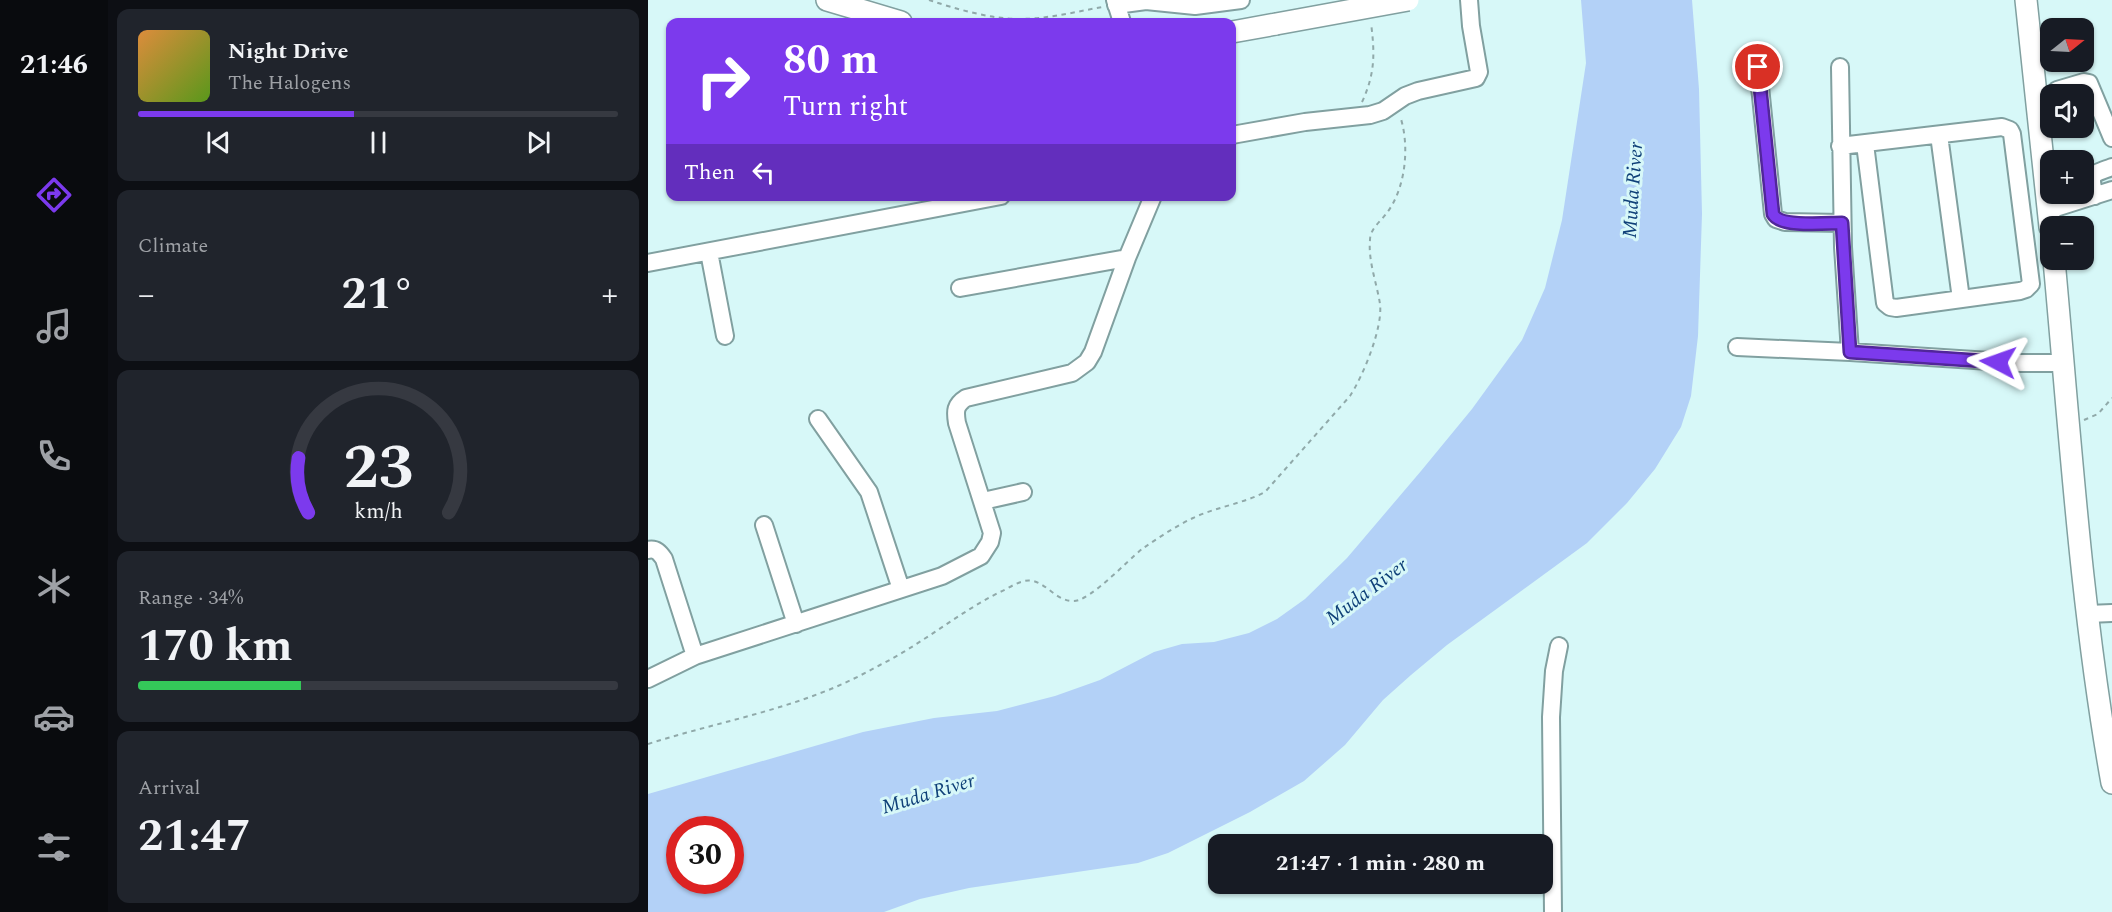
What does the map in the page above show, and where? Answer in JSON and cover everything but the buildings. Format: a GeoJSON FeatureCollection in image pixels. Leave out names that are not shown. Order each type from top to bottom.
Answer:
{"type":"FeatureCollection","features":[{"type":"Feature","properties":{"kind":"main road"},"geometry":{"type":"LineString","coordinates":[[827,0],[888,18]]}},
{"type":"Feature","properties":{"kind":"main road"},"geometry":{"type":"LineString","coordinates":[[1236,31],[1408,0]]}},
{"type":"Feature","properties":{"kind":"main road"},"geometry":{"type":"LineString","coordinates":[[2026,0],[2050,216]]}},
{"type":"Feature","properties":{"kind":"main road"},"geometry":{"type":"LineString","coordinates":[[2055,270],[2088,614],[2103,736],[2112,783]]}},
{"type":"Feature","properties":{"kind":"street"},"geometry":{"type":"LineString","coordinates":[[1121,18],[1116,2],[1196,6],[1241,0]]}},
{"type":"Feature","properties":{"kind":"street"},"geometry":{"type":"LineString","coordinates":[[1236,134],[1305,122],[1352,118],[1383,111],[1405,96],[1478,77],[1469,0]]}},
{"type":"Feature","properties":{"kind":"street"},"geometry":{"type":"LineString","coordinates":[[1758,67],[1773,214],[1776,219],[1785,222],[1842,223]]}},
{"type":"Feature","properties":{"kind":"street"},"geometry":{"type":"LineString","coordinates":[[1840,67],[1842,223],[1850,352]]}},
{"type":"Feature","properties":{"kind":"street"},"geometry":{"type":"LineString","coordinates":[[2094,94],[2112,138]]}},
{"type":"Feature","properties":{"kind":"street"},"geometry":{"type":"LineString","coordinates":[[1840,146],[2002,127],[2010,130],[2014,145],[2031,284],[2020,291],[1896,308],[1885,303],[1865,144]]}},
{"type":"Feature","properties":{"kind":"street"},"geometry":{"type":"LineString","coordinates":[[1939,135],[1961,299]]}},
{"type":"Feature","properties":{"kind":"street"},"geometry":{"type":"LineString","coordinates":[[2095,196],[2092,177],[2112,167]]}},
{"type":"Feature","properties":{"kind":"street"},"geometry":{"type":"LineString","coordinates":[[2054,216],[2112,190]]}},
{"type":"Feature","properties":{"kind":"street"},"geometry":{"type":"LineString","coordinates":[[648,263],[975,201]]}},
{"type":"Feature","properties":{"kind":"street"},"geometry":{"type":"LineString","coordinates":[[648,679],[695,656],[942,576],[981,556],[990,542],[992,533],[957,423],[955,411],[958,403],[966,398],[1072,374],[1080,369],[1093,352],[1127,258],[1151,201]]}},
{"type":"Feature","properties":{"kind":"street"},"geometry":{"type":"LineString","coordinates":[[709,252],[725,336]]}},
{"type":"Feature","properties":{"kind":"street"},"geometry":{"type":"LineString","coordinates":[[960,288],[1127,258]]}},
{"type":"Feature","properties":{"kind":"street"},"geometry":{"type":"LineString","coordinates":[[1737,347],[2021,363],[2064,363]]}},
{"type":"Feature","properties":{"kind":"street"},"geometry":{"type":"LineString","coordinates":[[818,419],[867,487],[901,589]]}},
{"type":"Feature","properties":{"kind":"street"},"geometry":{"type":"LineString","coordinates":[[983,501],[1023,492]]}},
{"type":"Feature","properties":{"kind":"street"},"geometry":{"type":"LineString","coordinates":[[764,525],[796,624]]}},
{"type":"Feature","properties":{"kind":"street"},"geometry":{"type":"LineString","coordinates":[[648,550],[659,552],[664,559],[695,656]]}},
{"type":"Feature","properties":{"kind":"street"},"geometry":{"type":"LineString","coordinates":[[2088,614],[2112,613]]}},
{"type":"Feature","properties":{"kind":"street"},"geometry":{"type":"LineString","coordinates":[[1553,912],[1551,717],[1554,671],[1560,646]]}},
{"type":"Feature","properties":{"kind":"path"},"geometry":{"type":"LineString","coordinates":[[929,0],[970,12],[1009,18]]}},
{"type":"Feature","properties":{"kind":"path"},"geometry":{"type":"LineString","coordinates":[[1026,18],[1058,15],[1116,2]]}},
{"type":"Feature","properties":{"kind":"path"},"geometry":{"type":"LineString","coordinates":[[1352,118],[1366,94],[1373,67],[1375,52],[1370,17]]}},
{"type":"Feature","properties":{"kind":"path"},"geometry":{"type":"LineString","coordinates":[[648,744],[766,711],[827,691],[885,663],[974,605],[1021,582],[1032,580],[1044,585],[1060,597],[1075,601],[1099,587],[1142,549],[1193,518],[1249,500],[1265,492],[1350,396],[1360,381],[1367,361],[1380,312],[1370,238],[1395,197],[1402,176],[1406,139],[1404,126],[1392,104]]}},
{"type":"Feature","properties":{"kind":"path"},"geometry":{"type":"LineString","coordinates":[[2069,425],[2098,414],[2112,398]]}},
{"type":"Feature","properties":{"kind":"water","name":"Muda River"},"geometry":{"type":"Polygon","coordinates":[[[1581,0],[1692,0],[1699,89],[1702,214],[1698,336],[1691,396],[1681,427],[1655,469],[1627,503],[1587,543],[1447,645],[1411,675],[1383,700],[1345,745],[1304,781],[1250,812],[1168,853],[1138,863],[969,888],[920,899],[884,912],[648,912],[648,794],[863,732],[934,718],[997,711],[1055,696],[1100,680],[1154,652],[1182,644],[1214,642],[1249,633],[1277,619],[1305,599],[1347,558],[1421,471],[1472,409],[1522,340],[1545,288],[1562,220],[1586,63],[1581,0]]]}},
{"type":"Feature","properties":{"kind":"route"},"geometry":{"type":"LineString","coordinates":[[1758,67],[1773,214],[1776,219],[1785,222],[1842,223],[1850,352],[1998,362]]}}]}
